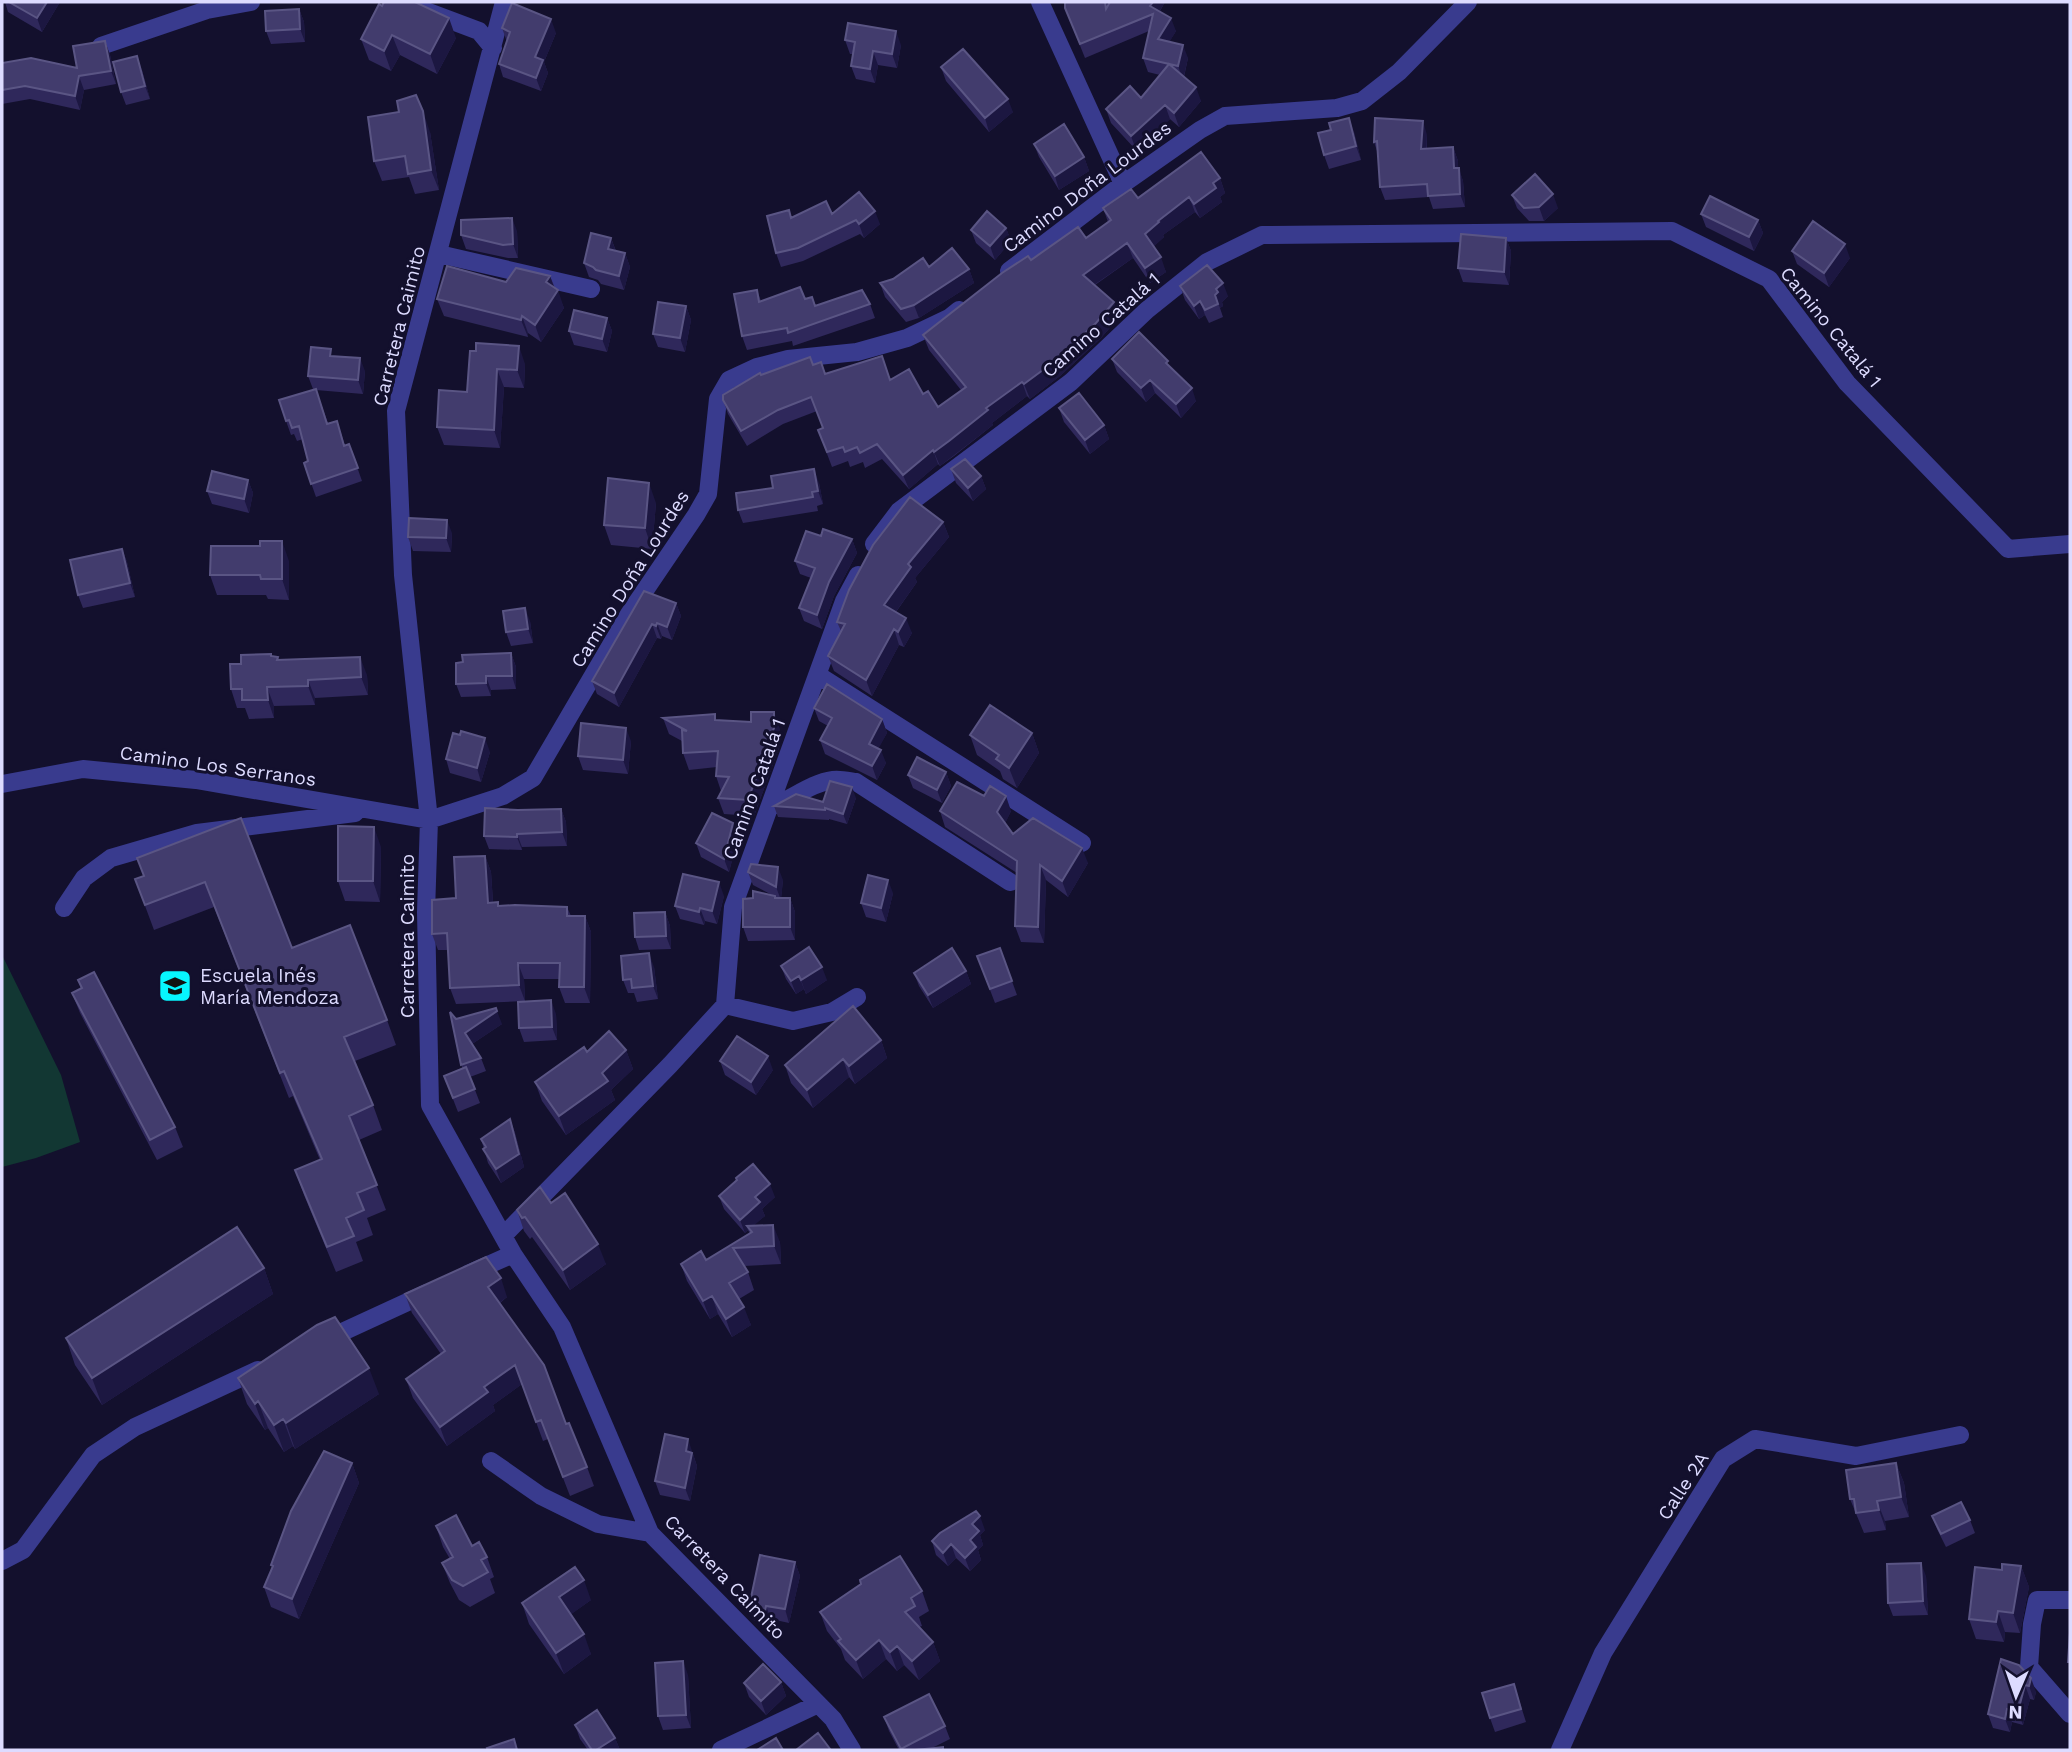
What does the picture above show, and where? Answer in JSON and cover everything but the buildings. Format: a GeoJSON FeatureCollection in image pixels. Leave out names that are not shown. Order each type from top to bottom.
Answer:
{"type":"FeatureCollection","features":[{"type":"Feature","properties":{"kind":"street"},"geometry":{"type":"LineString","coordinates":[[101,46],[206,10],[250,2]]}},
{"type":"Feature","properties":{"kind":"street"},"geometry":{"type":"LineString","coordinates":[[402,2],[479,30],[493,48]]}},
{"type":"Feature","properties":{"kind":"street","name":"Carretera Caimito"},"geometry":{"type":"LineString","coordinates":[[504,2],[396,411],[403,575],[429,820],[426,912],[430,1105],[513,1254],[562,1327],[650,1533],[833,1719],[852,1750]]}},
{"type":"Feature","properties":{"kind":"street"},"geometry":{"type":"LineString","coordinates":[[1040,2],[1123,184]]}},
{"type":"Feature","properties":{"kind":"street","name":"Camino Doña Lourdes"},"geometry":{"type":"LineString","coordinates":[[992,284],[1123,184],[1200,130],[1225,116],[1337,108],[1362,101],[1399,72],[1468,2]]}},
{"type":"Feature","properties":{"kind":"street","name":"Camino Catalá 1"},"geometry":{"type":"LineString","coordinates":[[725,1005],[733,907],[844,601],[874,545],[899,511],[1071,382],[1147,310],[1207,262],[1262,235],[1672,231],[1769,279],[1847,383],[2008,548],[2070,544]]}},
{"type":"Feature","properties":{"kind":"street"},"geometry":{"type":"LineString","coordinates":[[439,254],[591,289]]}},
{"type":"Feature","properties":{"kind":"street","name":"Camino Doña Lourdes"},"geometry":{"type":"LineString","coordinates":[[429,820],[503,796],[533,778],[629,614],[708,495],[718,399],[729,380],[788,359],[857,352],[907,338],[949,318],[970,301]]}},
{"type":"Feature","properties":{"kind":"street"},"geometry":{"type":"LineString","coordinates":[[818,675],[1082,844]]}},
{"type":"Feature","properties":{"kind":"street","name":"Camino Los Serranos"},"geometry":{"type":"LineString","coordinates":[[2,784],[83,769],[196,780],[429,820]]}},
{"type":"Feature","properties":{"kind":"street"},"geometry":{"type":"LineString","coordinates":[[769,809],[808,788],[835,779],[856,782],[1010,882]]}},
{"type":"Feature","properties":{"kind":"street"},"geometry":{"type":"LineString","coordinates":[[64,908],[84,878],[110,858],[197,833],[372,810]]}},
{"type":"Feature","properties":{"kind":"street"},"geometry":{"type":"LineString","coordinates":[[503,1236],[725,1005],[793,1021],[832,1013],[856,998]]}},
{"type":"Feature","properties":{"kind":"street"},"geometry":{"type":"LineString","coordinates":[[311,1346],[513,1254]]}},
{"type":"Feature","properties":{"kind":"street"},"geometry":{"type":"LineString","coordinates":[[2,1561],[23,1550],[93,1455],[135,1427],[274,1363]]}},
{"type":"Feature","properties":{"kind":"street","name":"Calle 2A"},"geometry":{"type":"LineString","coordinates":[[1560,1750],[1603,1653],[1723,1459],[1755,1439],[1856,1456],[1961,1435]]}},
{"type":"Feature","properties":{"kind":"street"},"geometry":{"type":"LineString","coordinates":[[491,1461],[541,1496],[598,1524],[650,1533]]}},
{"type":"Feature","properties":{"kind":"street"},"geometry":{"type":"LineString","coordinates":[[2070,1600],[2037,1600],[2032,1624],[2029,1667],[2070,1714]]}},
{"type":"Feature","properties":{"kind":"street"},"geometry":{"type":"LineString","coordinates":[[721,1750],[818,1704]]}},
{"type":"Feature","properties":{"kind":"green space"},"geometry":{"type":"Polygon","coordinates":[[[2,955],[61,1075],[80,1142],[2,1167],[2,955]]]}},
{"type":"Feature","properties":{"kind":"place","name":"Escuela Inés María Mendoza"},"geometry":{"type":"Point","coordinates":[175,986]}}]}
